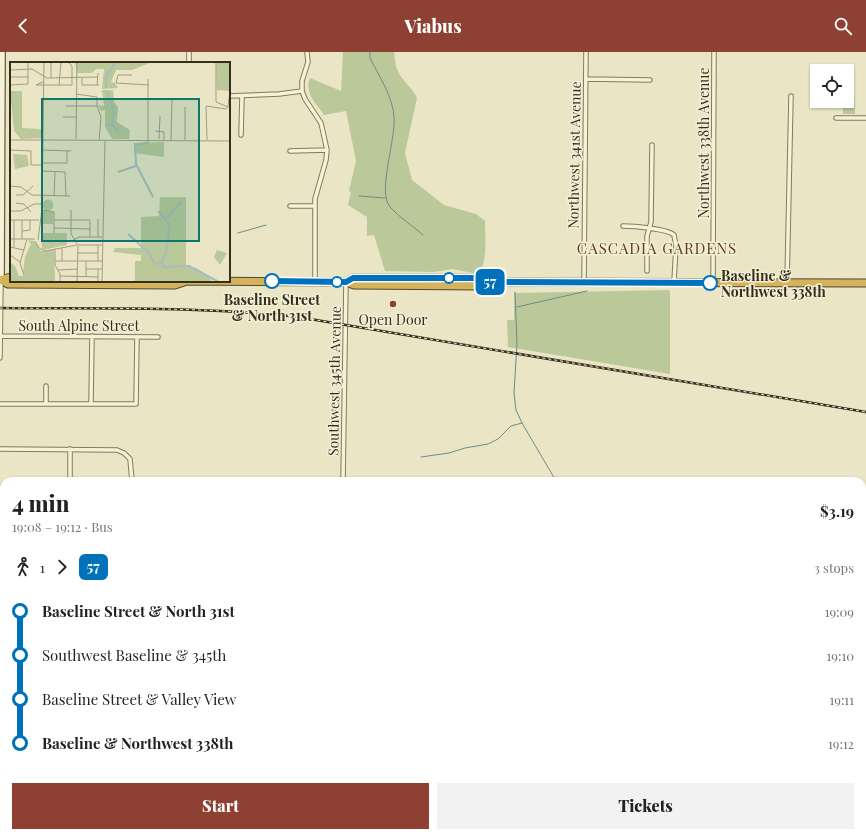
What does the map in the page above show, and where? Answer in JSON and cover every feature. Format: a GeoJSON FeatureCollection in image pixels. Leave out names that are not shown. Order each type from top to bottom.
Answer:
{"type":"FeatureCollection","features":[{"type":"Feature","properties":{"kind":"highway"},"geometry":{"type":"LineString","coordinates":[[0,280],[10,277]]}},
{"type":"Feature","properties":{"kind":"highway"},"geometry":{"type":"LineString","coordinates":[[230,281],[346,282],[353,278],[480,278],[487,282],[866,283]]}},
{"type":"Feature","properties":{"kind":"highway"},"geometry":{"type":"LineString","coordinates":[[0,280],[8,284],[175,285],[184,282]]}},
{"type":"Feature","properties":{"kind":"street"},"geometry":{"type":"LineString","coordinates":[[0,358],[2,52]]}},
{"type":"Feature","properties":{"kind":"street"},"geometry":{"type":"LineString","coordinates":[[307,52],[308,62],[302,81],[302,91],[305,99],[321,123],[327,150],[326,160],[314,199],[315,282]]}},
{"type":"Feature","properties":{"kind":"street","name":"Northwest 341st Avenue"},"geometry":{"type":"LineString","coordinates":[[584,282],[586,52]]}},
{"type":"Feature","properties":{"kind":"street","name":"Northwest 338th Avenue"},"geometry":{"type":"LineString","coordinates":[[713,283],[714,52]]}},
{"type":"Feature","properties":{"kind":"street"},"geometry":{"type":"LineString","coordinates":[[586,79],[650,80]]}},
{"type":"Feature","properties":{"kind":"street"},"geometry":{"type":"LineString","coordinates":[[230,96],[279,94],[302,91]]}},
{"type":"Feature","properties":{"kind":"street"},"geometry":{"type":"LineString","coordinates":[[241,135],[242,96]]}},
{"type":"Feature","properties":{"kind":"street"},"geometry":{"type":"LineString","coordinates":[[787,283],[791,96]]}},
{"type":"Feature","properties":{"kind":"street"},"geometry":{"type":"LineString","coordinates":[[836,118],[866,118]]}},
{"type":"Feature","properties":{"kind":"street"},"geometry":{"type":"LineString","coordinates":[[647,272],[647,236],[651,222],[652,145]]}},
{"type":"Feature","properties":{"kind":"street"},"geometry":{"type":"LineString","coordinates":[[290,151],[327,150]]}},
{"type":"Feature","properties":{"kind":"street"},"geometry":{"type":"LineString","coordinates":[[290,206],[314,206]]}},
{"type":"Feature","properties":{"kind":"street"},"geometry":{"type":"LineString","coordinates":[[623,226],[640,226],[670,232],[674,235],[676,246],[674,282]]}},
{"type":"Feature","properties":{"kind":"street","name":"Southwest 345th Avenue"},"geometry":{"type":"LineString","coordinates":[[343,477],[346,282]]}},
{"type":"Feature","properties":{"kind":"street","name":"South Alpine Street"},"geometry":{"type":"LineString","coordinates":[[0,336],[158,337]]}},
{"type":"Feature","properties":{"kind":"street"},"geometry":{"type":"LineString","coordinates":[[91,404],[92,336]]}},
{"type":"Feature","properties":{"kind":"street"},"geometry":{"type":"LineString","coordinates":[[0,404],[136,404],[137,337]]}},
{"type":"Feature","properties":{"kind":"street"},"geometry":{"type":"LineString","coordinates":[[46,386],[46,404]]}},
{"type":"Feature","properties":{"kind":"street"},"geometry":{"type":"LineString","coordinates":[[0,449],[113,449],[121,451],[127,455],[132,462],[132,477]]}},
{"type":"Feature","properties":{"kind":"street"},"geometry":{"type":"LineString","coordinates":[[70,449],[70,477]]}},
{"type":"Feature","properties":{"kind":"green space"},"geometry":{"type":"Polygon","coordinates":[[[343,52],[394,52],[396,67],[400,75],[417,98],[405,153],[412,180],[444,205],[476,214],[485,221],[485,257],[481,270],[478,274],[452,269],[434,272],[385,271],[374,235],[367,236],[367,217],[348,205],[351,192],[349,191],[356,161],[346,111],[324,115],[312,98],[309,89],[310,78],[341,91],[343,52]]]}},
{"type":"Feature","properties":{"kind":"green space"},"geometry":{"type":"Polygon","coordinates":[[[854,91],[855,114],[843,114],[843,108],[854,108],[854,91]]]}},
{"type":"Feature","properties":{"kind":"green space"},"geometry":{"type":"Polygon","coordinates":[[[670,290],[670,374],[508,347],[507,320],[514,320],[514,293],[670,290]]]}},
{"type":"Feature","properties":{"kind":"waterway"},"geometry":{"type":"LineString","coordinates":[[370,52],[370,58],[391,102],[394,117],[394,127],[386,178],[385,190],[387,200],[390,207],[394,211],[423,235]]}},
{"type":"Feature","properties":{"kind":"waterway"},"geometry":{"type":"LineString","coordinates":[[359,196],[385,198]]}},
{"type":"Feature","properties":{"kind":"waterway"},"geometry":{"type":"LineString","coordinates":[[238,233],[266,225]]}},
{"type":"Feature","properties":{"kind":"waterway"},"geometry":{"type":"LineString","coordinates":[[517,307],[587,291]]}},
{"type":"Feature","properties":{"kind":"waterway"},"geometry":{"type":"LineString","coordinates":[[515,292],[517,343],[514,393],[516,410],[554,477]]}},
{"type":"Feature","properties":{"kind":"waterway"},"geometry":{"type":"LineString","coordinates":[[421,457],[449,453],[465,448],[488,444],[498,439],[511,426],[522,423]]}},
{"type":"Feature","properties":{"kind":"railway"},"geometry":{"type":"LineString","coordinates":[[0,308],[112,308],[224,311],[298,317],[866,412]]}},
{"type":"Feature","properties":{"kind":"bus line","name":"57"},"geometry":{"type":"LineString","coordinates":[[272,281],[346,282],[353,278],[480,278],[487,282],[710,283]]}},
{"type":"Feature","properties":{"kind":"place","name":"Baseline Street & North 31st"},"geometry":{"type":"Point","coordinates":[272,281]}},
{"type":"Feature","properties":{"kind":"place","name":"Baseline & Northwest 338th"},"geometry":{"type":"Point","coordinates":[710,283]}},
{"type":"Feature","properties":{"kind":"place","name":"Open Door"},"geometry":{"type":"Point","coordinates":[393,304]}},
{"type":"Feature","properties":{"kind":"district","name":"CASCADIA GARDENS"},"geometry":{"type":"Point","coordinates":[657,248]}}]}
